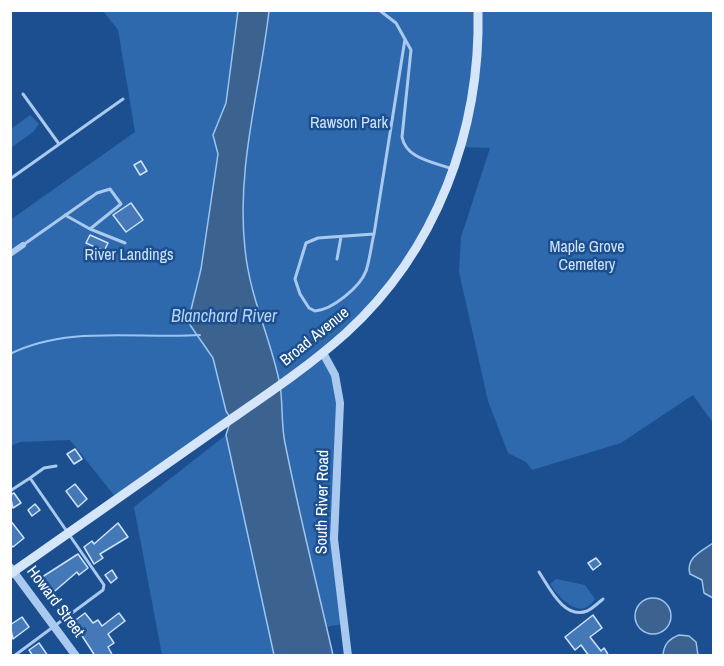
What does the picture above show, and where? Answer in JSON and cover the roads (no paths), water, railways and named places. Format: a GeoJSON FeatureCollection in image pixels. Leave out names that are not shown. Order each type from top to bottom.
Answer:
{"type":"FeatureCollection","features":[{"type":"Feature","properties":{"kind":"main road","name":"Broad Avenue"},"geometry":{"type":"LineString","coordinates":[[12,571],[290,377],[323,353],[363,317],[404,267],[428,228],[454,169],[469,116],[475,78],[478,10]]}},
{"type":"Feature","properties":{"kind":"street"},"geometry":{"type":"LineString","coordinates":[[10,254],[23,245]]}},
{"type":"Feature","properties":{"kind":"street","name":"South River Road"},"geometry":{"type":"LineString","coordinates":[[323,353],[335,375],[340,403],[334,539],[348,656]]}},
{"type":"Feature","properties":{"kind":"street","name":"Howard Street"},"geometry":{"type":"LineString","coordinates":[[12,571],[76,656]]}},
{"type":"Feature","properties":{"kind":"lane"},"geometry":{"type":"LineString","coordinates":[[379,10],[396,23],[411,50],[402,137],[404,146],[410,153],[454,169]]}},
{"type":"Feature","properties":{"kind":"lane"},"geometry":{"type":"LineString","coordinates":[[374,234],[311,240],[301,252],[295,279],[300,294],[309,308],[315,311],[327,308],[363,278],[374,234],[405,39]]}},
{"type":"Feature","properties":{"kind":"lane"},"geometry":{"type":"LineString","coordinates":[[23,94],[59,144]]}},
{"type":"Feature","properties":{"kind":"lane"},"geometry":{"type":"LineString","coordinates":[[10,179],[123,99]]}},
{"type":"Feature","properties":{"kind":"lane"},"geometry":{"type":"LineString","coordinates":[[23,245],[97,193],[110,189],[121,204],[90,229]]}},
{"type":"Feature","properties":{"kind":"lane"},"geometry":{"type":"LineString","coordinates":[[65,215],[90,229],[125,243]]}},
{"type":"Feature","properties":{"kind":"lane"},"geometry":{"type":"LineString","coordinates":[[337,259],[341,237]]}},
{"type":"Feature","properties":{"kind":"lane"},"geometry":{"type":"LineString","coordinates":[[10,491],[44,468],[56,466]]}},
{"type":"Feature","properties":{"kind":"lane"},"geometry":{"type":"LineString","coordinates":[[14,656],[103,590],[104,585],[30,478]]}},
{"type":"Feature","properties":{"kind":"lane"},"geometry":{"type":"LineString","coordinates":[[539,572],[558,600],[573,611],[586,611],[603,599]]}},
{"type":"Feature","properties":{"kind":"water","name":"Blanchard River"},"geometry":{"type":"Polygon","coordinates":[[[238,11],[269,11],[246,159],[243,219],[245,249],[251,285],[280,385],[285,443],[333,655],[274,655],[226,435],[231,419],[226,411],[213,358],[188,322],[201,269],[218,154],[213,135],[226,103],[238,11]]]}},
{"type":"Feature","properties":{"kind":"water"},"geometry":{"type":"Polygon","coordinates":[[[713,543],[713,598],[704,593],[702,580],[690,574],[689,568],[692,559],[713,543]]]}},
{"type":"Feature","properties":{"kind":"water"},"geometry":{"type":"Polygon","coordinates":[[[653,598],[666,603],[671,616],[666,629],[653,634],[640,629],[635,616],[640,603],[653,598]]]}},
{"type":"Feature","properties":{"kind":"water"},"geometry":{"type":"Polygon","coordinates":[[[679,635],[689,636],[696,642],[698,655],[663,655],[668,642],[679,635]]]}},
{"type":"Feature","properties":{"kind":"waterway"},"geometry":{"type":"LineString","coordinates":[[10,354],[32,345],[79,336],[200,335]]}},
{"type":"Feature","properties":{"kind":"park label","name":"Rawson Park"},"geometry":{"type":"Point","coordinates":[349,124]}},
{"type":"Feature","properties":{"kind":"park label","name":"River Landings"},"geometry":{"type":"Point","coordinates":[129,256]}},
{"type":"Feature","properties":{"kind":"park label","name":"Maple Grove Cemetery"},"geometry":{"type":"Point","coordinates":[587,257]}}]}
